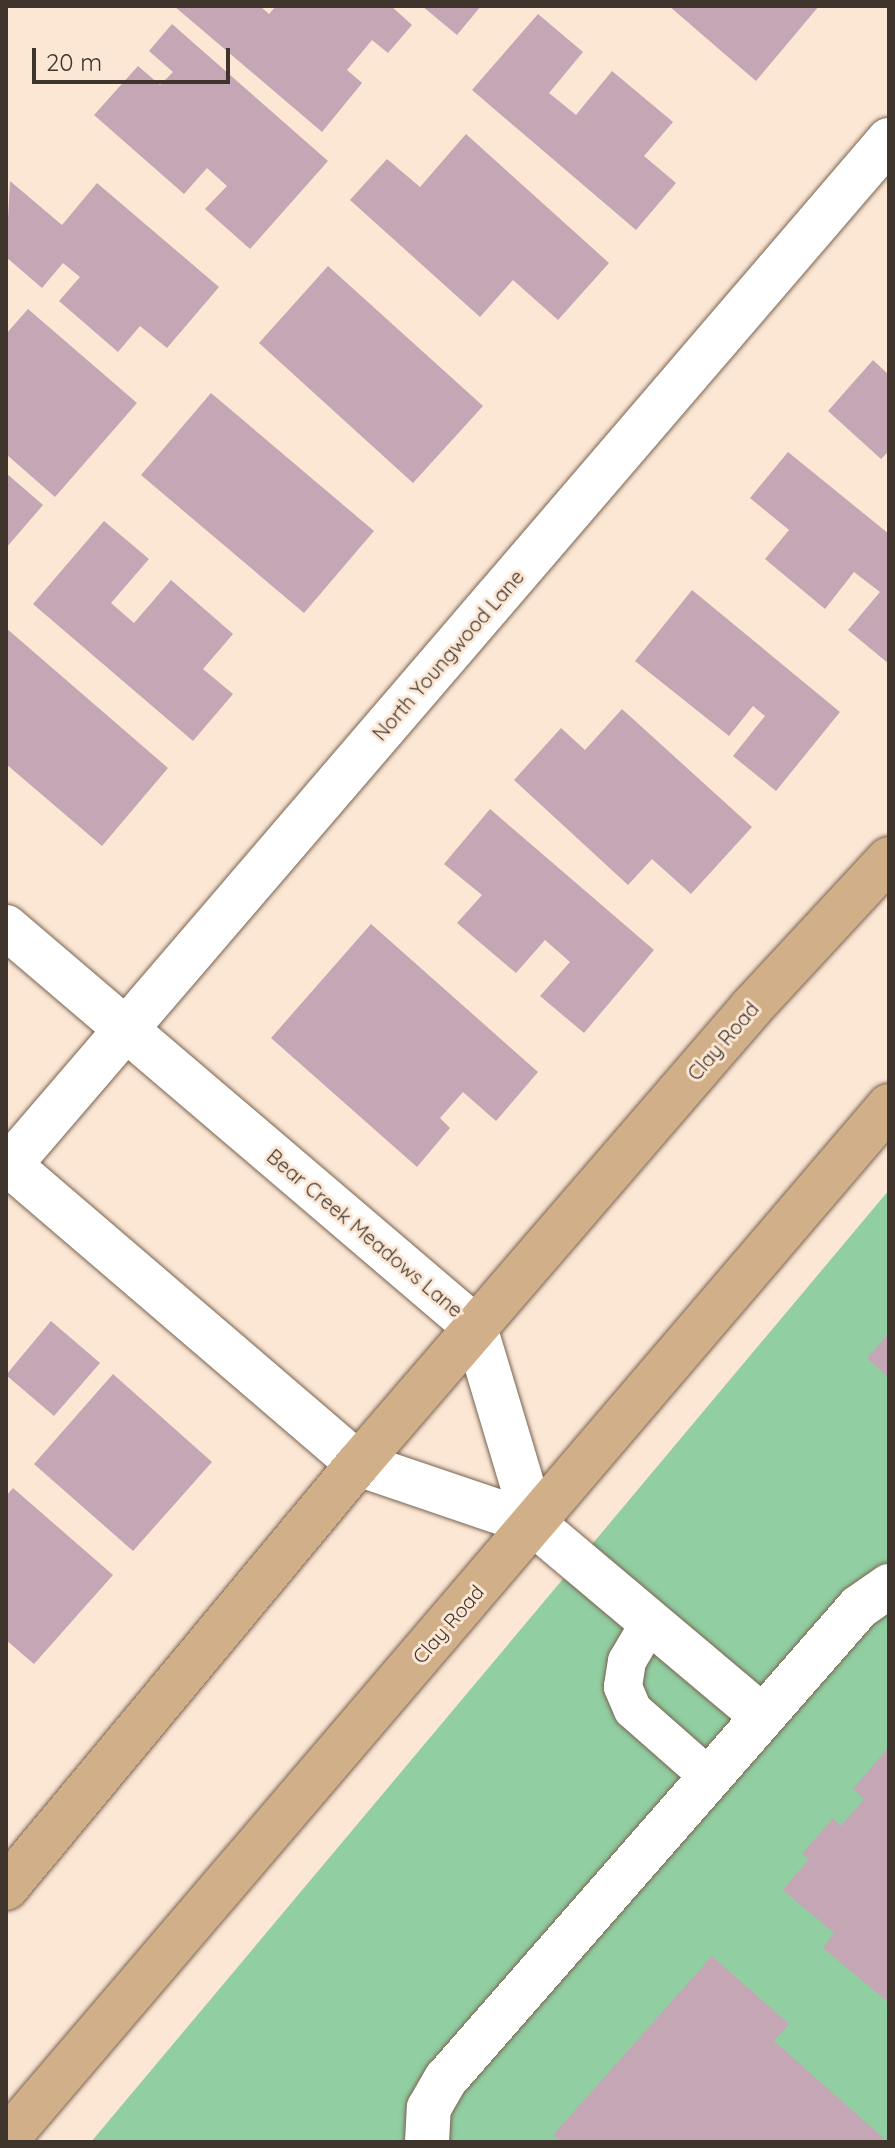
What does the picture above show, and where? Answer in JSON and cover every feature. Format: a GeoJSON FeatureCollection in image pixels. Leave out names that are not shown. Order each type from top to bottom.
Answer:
{"type":"FeatureCollection","features":[{"type":"Feature","properties":{"kind":"main road","name":"Clay Road"},"geometry":{"type":"LineString","coordinates":[[6,1888],[475,1327],[889,859]]}},
{"type":"Feature","properties":{"kind":"main road","name":"Clay Road"},"geometry":{"type":"LineString","coordinates":[[6,2140],[889,1106]]}},
{"type":"Feature","properties":{"kind":"street","name":"North Youngwood Lane"},"geometry":{"type":"LineString","coordinates":[[7,1165],[889,140]]}},
{"type":"Feature","properties":{"kind":"street","name":"Bear Creek Meadows Lane"},"geometry":{"type":"LineString","coordinates":[[6,927],[475,1327],[534,1524]]}},
{"type":"Feature","properties":{"kind":"street"},"geometry":{"type":"LineString","coordinates":[[7,1165],[358,1464],[534,1524],[763,1717]]}},
{"type":"Feature","properties":{"kind":"street"},"geometry":{"type":"LineString","coordinates":[[427,2142],[429,2108],[446,2079],[859,1607],[889,1586]]}},
{"type":"Feature","properties":{"kind":"lane"},"geometry":{"type":"LineString","coordinates":[[650,1622],[627,1661],[623,1687],[633,1710],[710,1778]]}},
{"type":"Feature","properties":{"kind":"green space"},"geometry":{"type":"Polygon","coordinates":[[[889,1190],[889,2142],[91,2142],[889,1190]]]}},
{"type":"Feature","properties":{"kind":"building"},"geometry":{"type":"Polygon","coordinates":[[[174,6],[260,6],[269,14],[276,6],[391,6],[412,25],[388,53],[372,40],[347,70],[362,83],[322,132],[174,6]]]}},
{"type":"Feature","properties":{"kind":"building"},"geometry":{"type":"Polygon","coordinates":[[[422,6],[481,6],[457,35],[422,6]]]}},
{"type":"Feature","properties":{"kind":"building"},"geometry":{"type":"Polygon","coordinates":[[[669,6],[819,6],[756,81],[669,6]]]}},
{"type":"Feature","properties":{"kind":"building"},"geometry":{"type":"Polygon","coordinates":[[[538,14],[583,52],[549,93],[576,115],[612,71],[673,122],[644,156],[676,183],[636,230],[472,90],[538,14]]]}},
{"type":"Feature","properties":{"kind":"building"},"geometry":{"type":"Polygon","coordinates":[[[172,24],[328,161],[250,249],[205,209],[227,186],[207,168],[184,194],[94,115],[138,66],[160,85],[173,72],[149,51],[172,24]]]}},
{"type":"Feature","properties":{"kind":"building"},"geometry":{"type":"Polygon","coordinates":[[[466,134],[609,263],[558,320],[513,280],[480,317],[350,200],[387,159],[420,187],[466,134]]]}},
{"type":"Feature","properties":{"kind":"building"},"geometry":{"type":"Polygon","coordinates":[[[10,181],[62,225],[97,183],[219,287],[167,348],[140,326],[118,352],[59,301],[80,277],[63,263],[42,288],[6,257],[10,181]]]}},
{"type":"Feature","properties":{"kind":"building"},"geometry":{"type":"Polygon","coordinates":[[[328,266],[483,406],[413,483],[259,343],[328,266]]]}},
{"type":"Feature","properties":{"kind":"building"},"geometry":{"type":"Polygon","coordinates":[[[28,309],[137,403],[55,497],[6,454],[6,334],[28,309]]]}},
{"type":"Feature","properties":{"kind":"building"},"geometry":{"type":"Polygon","coordinates":[[[873,360],[889,375],[889,451],[881,459],[828,411],[873,360]]]}},
{"type":"Feature","properties":{"kind":"building"},"geometry":{"type":"Polygon","coordinates":[[[211,393],[374,531],[304,613],[141,475],[211,393]]]}},
{"type":"Feature","properties":{"kind":"building"},"geometry":{"type":"Polygon","coordinates":[[[788,452],[889,534],[889,664],[848,630],[880,592],[854,572],[825,609],[765,559],[789,530],[750,498],[788,452]]]}},
{"type":"Feature","properties":{"kind":"building"},"geometry":{"type":"Polygon","coordinates":[[[6,473],[43,505],[6,548],[6,473]]]}},
{"type":"Feature","properties":{"kind":"building"},"geometry":{"type":"Polygon","coordinates":[[[104,521],[149,559],[111,603],[134,623],[171,580],[233,634],[203,669],[233,694],[193,741],[33,604],[104,521]]]}},
{"type":"Feature","properties":{"kind":"building"},"geometry":{"type":"Polygon","coordinates":[[[692,590],[840,712],[776,791],[733,756],[765,716],[753,706],[729,736],[635,661],[692,590]]]}},
{"type":"Feature","properties":{"kind":"building"},"geometry":{"type":"Polygon","coordinates":[[[6,628],[168,768],[102,846],[6,764],[6,628]]]}},
{"type":"Feature","properties":{"kind":"building"},"geometry":{"type":"Polygon","coordinates":[[[622,709],[752,827],[691,894],[652,859],[628,885],[514,780],[561,728],[585,750],[622,709]]]}},
{"type":"Feature","properties":{"kind":"building"},"geometry":{"type":"Polygon","coordinates":[[[490,809],[654,950],[584,1033],[540,996],[570,962],[545,940],[516,973],[457,923],[482,895],[444,864],[490,809]]]}},
{"type":"Feature","properties":{"kind":"building"},"geometry":{"type":"Polygon","coordinates":[[[371,924],[538,1072],[496,1121],[463,1092],[440,1118],[450,1128],[417,1167],[271,1038],[371,924]]]}},
{"type":"Feature","properties":{"kind":"building"},"geometry":{"type":"Polygon","coordinates":[[[51,1321],[100,1363],[54,1416],[6,1375],[51,1321]]]}},
{"type":"Feature","properties":{"kind":"building"},"geometry":{"type":"Polygon","coordinates":[[[889,1333],[889,1378],[867,1358],[889,1333]]]}},
{"type":"Feature","properties":{"kind":"building"},"geometry":{"type":"Polygon","coordinates":[[[113,1374],[212,1462],[133,1551],[34,1464],[113,1374]]]}},
{"type":"Feature","properties":{"kind":"building"},"geometry":{"type":"Polygon","coordinates":[[[13,1488],[113,1575],[34,1664],[6,1640],[6,1496],[13,1488]]]}},
{"type":"Feature","properties":{"kind":"building"},"geometry":{"type":"Polygon","coordinates":[[[889,1747],[889,2003],[823,1948],[834,1933],[783,1890],[809,1859],[802,1854],[833,1818],[841,1826],[864,1799],[853,1789],[889,1747]]]}},
{"type":"Feature","properties":{"kind":"building"},"geometry":{"type":"Polygon","coordinates":[[[712,1956],[789,2024],[774,2041],[888,2142],[562,2142],[553,2135],[712,1956]]]}}]}
